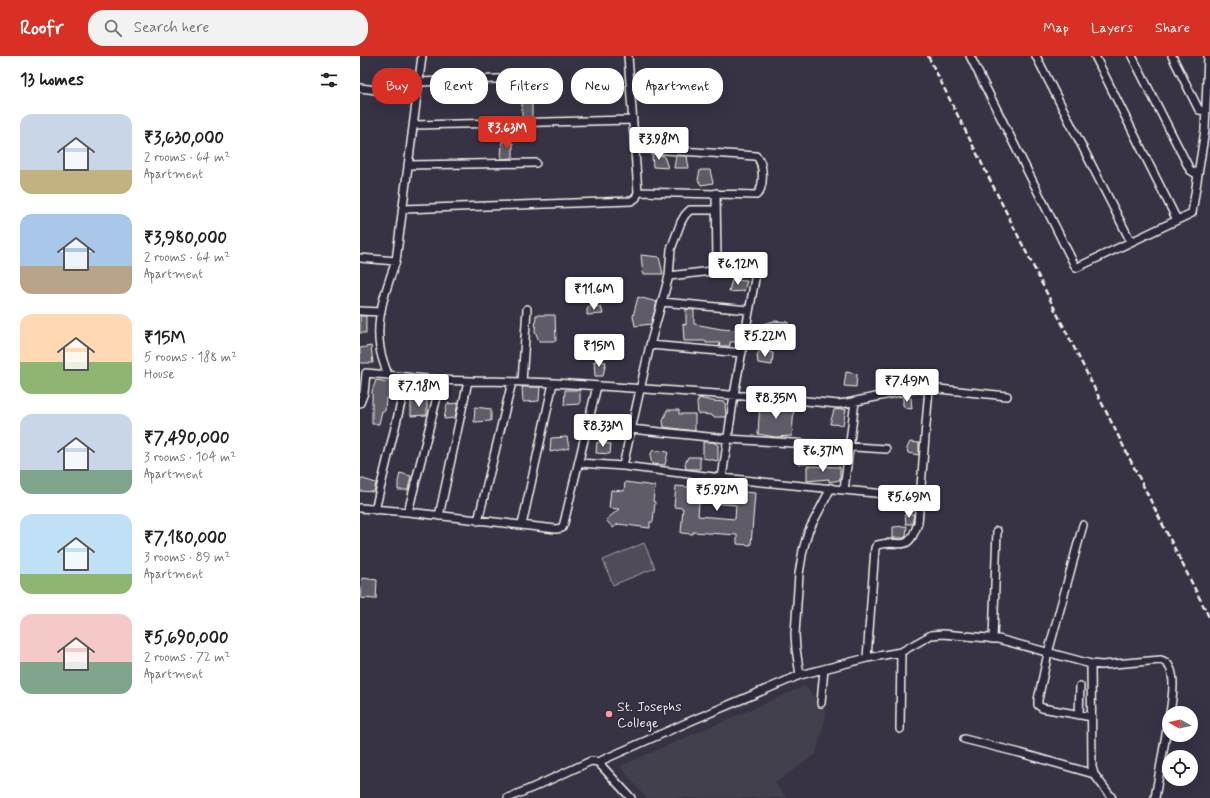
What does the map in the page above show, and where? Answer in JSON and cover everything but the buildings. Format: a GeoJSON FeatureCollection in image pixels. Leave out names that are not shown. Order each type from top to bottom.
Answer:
{"type":"FeatureCollection","features":[{"type":"Feature","properties":{"kind":"street"},"geometry":{"type":"LineString","coordinates":[[421,68],[422,56]]}},
{"type":"Feature","properties":{"kind":"street"},"geometry":{"type":"LineString","coordinates":[[403,209],[632,201],[636,198],[638,192],[628,56]]}},
{"type":"Feature","properties":{"kind":"street"},"geometry":{"type":"LineString","coordinates":[[970,56],[1076,268],[1192,213],[1205,130],[1208,56]]}},
{"type":"Feature","properties":{"kind":"street"},"geometry":{"type":"LineString","coordinates":[[1036,56],[1131,242]]}},
{"type":"Feature","properties":{"kind":"street"},"geometry":{"type":"LineString","coordinates":[[1095,56],[1177,220]]}},
{"type":"Feature","properties":{"kind":"street"},"geometry":{"type":"LineString","coordinates":[[1132,56],[1190,170],[1198,175]]}},
{"type":"Feature","properties":{"kind":"street"},"geometry":{"type":"LineString","coordinates":[[1172,56],[1199,110],[1206,111]]}},
{"type":"Feature","properties":{"kind":"street"},"geometry":{"type":"LineString","coordinates":[[422,82],[496,79]]}},
{"type":"Feature","properties":{"kind":"street"},"geometry":{"type":"LineString","coordinates":[[360,88],[372,89]]}},
{"type":"Feature","properties":{"kind":"street"},"geometry":{"type":"LineString","coordinates":[[388,375],[380,350],[378,332],[381,312],[389,280],[396,261],[416,104]]}},
{"type":"Feature","properties":{"kind":"street"},"geometry":{"type":"LineString","coordinates":[[414,125],[632,120]]}},
{"type":"Feature","properties":{"kind":"street"},"geometry":{"type":"LineString","coordinates":[[635,148],[756,156],[760,159],[761,164],[762,188],[760,192],[756,194],[638,192]]}},
{"type":"Feature","properties":{"kind":"street"},"geometry":{"type":"LineString","coordinates":[[408,165],[536,163]]}},
{"type":"Feature","properties":{"kind":"street"},"geometry":{"type":"LineString","coordinates":[[669,276],[712,271],[715,268],[717,261],[716,193]]}},
{"type":"Feature","properties":{"kind":"street"},"geometry":{"type":"LineString","coordinates":[[623,466],[650,345],[669,276],[671,249],[685,214],[690,210],[716,210]]}},
{"type":"Feature","properties":{"kind":"street"},"geometry":{"type":"LineString","coordinates":[[360,258],[396,261]]}},
{"type":"Feature","properties":{"kind":"street"},"geometry":{"type":"LineString","coordinates":[[722,478],[734,395],[755,279]]}},
{"type":"Feature","properties":{"kind":"street"},"geometry":{"type":"LineString","coordinates":[[662,302],[749,310]]}},
{"type":"Feature","properties":{"kind":"street"},"geometry":{"type":"LineString","coordinates":[[522,382],[527,309]]}},
{"type":"Feature","properties":{"kind":"street"},"geometry":{"type":"LineString","coordinates":[[360,311],[381,312]]}},
{"type":"Feature","properties":{"kind":"street"},"geometry":{"type":"LineString","coordinates":[[650,345],[742,353]]}},
{"type":"Feature","properties":{"kind":"street"},"geometry":{"type":"LineString","coordinates":[[360,403],[364,393],[363,372],[441,381],[553,383],[734,395],[838,404],[914,389],[929,388],[1007,396]]}},
{"type":"Feature","properties":{"kind":"street"},"geometry":{"type":"LineString","coordinates":[[375,510],[407,378]]}},
{"type":"Feature","properties":{"kind":"street"},"geometry":{"type":"LineString","coordinates":[[408,512],[441,381]]}},
{"type":"Feature","properties":{"kind":"street"},"geometry":{"type":"LineString","coordinates":[[439,516],[468,381]]}},
{"type":"Feature","properties":{"kind":"street"},"geometry":{"type":"LineString","coordinates":[[478,520],[512,382]]}},
{"type":"Feature","properties":{"kind":"street"},"geometry":{"type":"LineString","coordinates":[[522,525],[553,383]]}},
{"type":"Feature","properties":{"kind":"street"},"geometry":{"type":"LineString","coordinates":[[360,508],[556,529],[562,528],[597,386]]}},
{"type":"Feature","properties":{"kind":"street"},"geometry":{"type":"LineString","coordinates":[[867,658],[875,548],[877,545],[881,544],[902,545],[908,543],[915,534],[918,523],[929,388]]}},
{"type":"Feature","properties":{"kind":"street"},"geometry":{"type":"LineString","coordinates":[[844,490],[855,401]]}},
{"type":"Feature","properties":{"kind":"street"},"geometry":{"type":"LineString","coordinates":[[631,429],[728,439],[886,449]]}},
{"type":"Feature","properties":{"kind":"street"},"geometry":{"type":"LineString","coordinates":[[579,463],[623,466],[722,478],[885,494]]}},
{"type":"Feature","properties":{"kind":"street"},"geometry":{"type":"LineString","coordinates":[[800,676],[795,634],[799,574],[808,532],[831,488]]}},
{"type":"Feature","properties":{"kind":"street"},"geometry":{"type":"LineString","coordinates":[[1084,525],[1048,653],[1038,705],[1042,708],[1092,717]]}},
{"type":"Feature","properties":{"kind":"street"},"geometry":{"type":"LineString","coordinates":[[993,640],[997,531]]}},
{"type":"Feature","properties":{"kind":"street"},"geometry":{"type":"LineString","coordinates":[[508,798],[591,761],[598,762],[693,720],[800,676],[867,658],[901,652],[931,635],[943,634],[988,638],[993,640],[998,639],[1091,664],[1102,665],[1161,660],[1166,662],[1170,667],[1172,676],[1173,690],[1171,706]]}},
{"type":"Feature","properties":{"kind":"street"},"geometry":{"type":"LineString","coordinates":[[900,729],[901,652]]}},
{"type":"Feature","properties":{"kind":"street"},"geometry":{"type":"LineString","coordinates":[[1091,664],[1092,767],[1094,774],[1112,798]]}},
{"type":"Feature","properties":{"kind":"street"},"geometry":{"type":"LineString","coordinates":[[821,703],[824,669]]}},
{"type":"Feature","properties":{"kind":"street"},"geometry":{"type":"LineString","coordinates":[[1079,715],[1080,686]]}},
{"type":"Feature","properties":{"kind":"street"},"geometry":{"type":"LineString","coordinates":[[964,739],[1094,774]]}},
{"type":"Feature","properties":{"kind":"street"},"geometry":{"type":"LineString","coordinates":[[1155,798],[1165,742]]}},
{"type":"Feature","properties":{"kind":"street"},"geometry":{"type":"LineString","coordinates":[[598,762],[631,798]]}},
{"type":"Feature","properties":{"kind":"shaded area"},"geometry":{"type":"Polygon","coordinates":[[[644,543],[655,568],[613,585],[603,560],[644,543]]]}},
{"type":"Feature","properties":{"kind":"shaded area"},"geometry":{"type":"Polygon","coordinates":[[[805,686],[827,713],[816,754],[775,783],[787,798],[646,798],[620,766],[805,686]]]}},
{"type":"Feature","properties":{"kind":"railway"},"geometry":{"type":"LineString","coordinates":[[928,56],[1210,619]]}},
{"type":"Feature","properties":{"kind":"place","name":"St. Josephs College"},"geometry":{"type":"Point","coordinates":[609,714]}}]}
